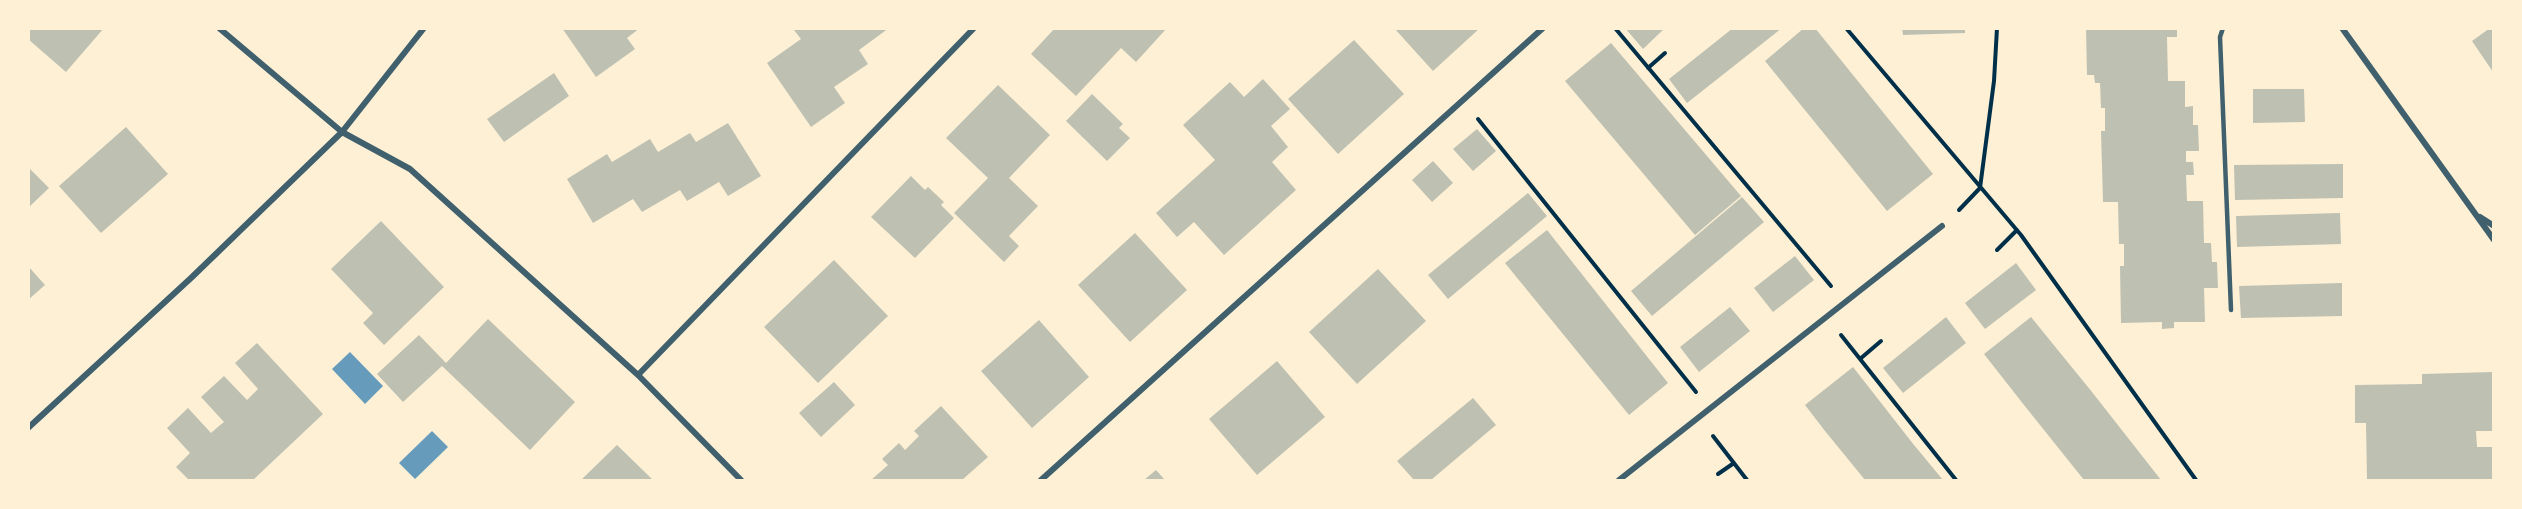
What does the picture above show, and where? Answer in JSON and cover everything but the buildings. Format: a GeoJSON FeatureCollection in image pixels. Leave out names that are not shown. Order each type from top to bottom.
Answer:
{"type":"FeatureCollection","features":[{"type":"Feature","properties":{"kind":"street"},"geometry":{"type":"LineString","coordinates":[[219,28],[342,132],[410,169],[638,375],[741,480]]}},
{"type":"Feature","properties":{"kind":"street"},"geometry":{"type":"LineString","coordinates":[[28,428],[191,278],[342,132],[424,28]]}},
{"type":"Feature","properties":{"kind":"street"},"geometry":{"type":"LineString","coordinates":[[638,375],[974,28]]}},
{"type":"Feature","properties":{"kind":"street"},"geometry":{"type":"LineString","coordinates":[[1041,480],[1543,28]]}},
{"type":"Feature","properties":{"kind":"street"},"geometry":{"type":"LineString","coordinates":[[2342,28],[2493,240]]}},
{"type":"Feature","properties":{"kind":"street"},"geometry":{"type":"LineString","coordinates":[[2475,213],[2493,226]]}},
{"type":"Feature","properties":{"kind":"street"},"geometry":{"type":"LineString","coordinates":[[1619,480],[1942,226]]}},
{"type":"Feature","properties":{"kind":"lane"},"geometry":{"type":"LineString","coordinates":[[2223,28],[2220,37],[2231,310]]}},
{"type":"Feature","properties":{"kind":"path"},"geometry":{"type":"LineString","coordinates":[[1615,28],[1845,302]]}},
{"type":"Feature","properties":{"kind":"path"},"geometry":{"type":"LineString","coordinates":[[1846,28],[2017,230],[2196,480]]}},
{"type":"Feature","properties":{"kind":"path"},"geometry":{"type":"LineString","coordinates":[[1942,226],[1980,189],[1994,81],[1997,28]]}},
{"type":"Feature","properties":{"kind":"path"},"geometry":{"type":"LineString","coordinates":[[1648,68],[1665,53]]}},
{"type":"Feature","properties":{"kind":"path"},"geometry":{"type":"LineString","coordinates":[[1487,130],[1709,409]]}},
{"type":"Feature","properties":{"kind":"path"},"geometry":{"type":"LineString","coordinates":[[1996,250],[2017,230]]}},
{"type":"Feature","properties":{"kind":"path"},"geometry":{"type":"LineString","coordinates":[[1826,316],[1956,480]]}},
{"type":"Feature","properties":{"kind":"path"},"geometry":{"type":"LineString","coordinates":[[1860,359],[1881,341]]}},
{"type":"Feature","properties":{"kind":"path"},"geometry":{"type":"LineString","coordinates":[[1699,417],[1747,480]]}},
{"type":"Feature","properties":{"kind":"path"},"geometry":{"type":"LineString","coordinates":[[1718,474],[1734,463]]}},
{"type":"Feature","properties":{"kind":"water"},"geometry":{"type":"Polygon","coordinates":[[[350,352],[383,386],[365,404],[332,369],[350,352]]]}},
{"type":"Feature","properties":{"kind":"water"},"geometry":{"type":"Polygon","coordinates":[[[432,431],[448,447],[415,479],[399,463],[432,431]]]}}]}
